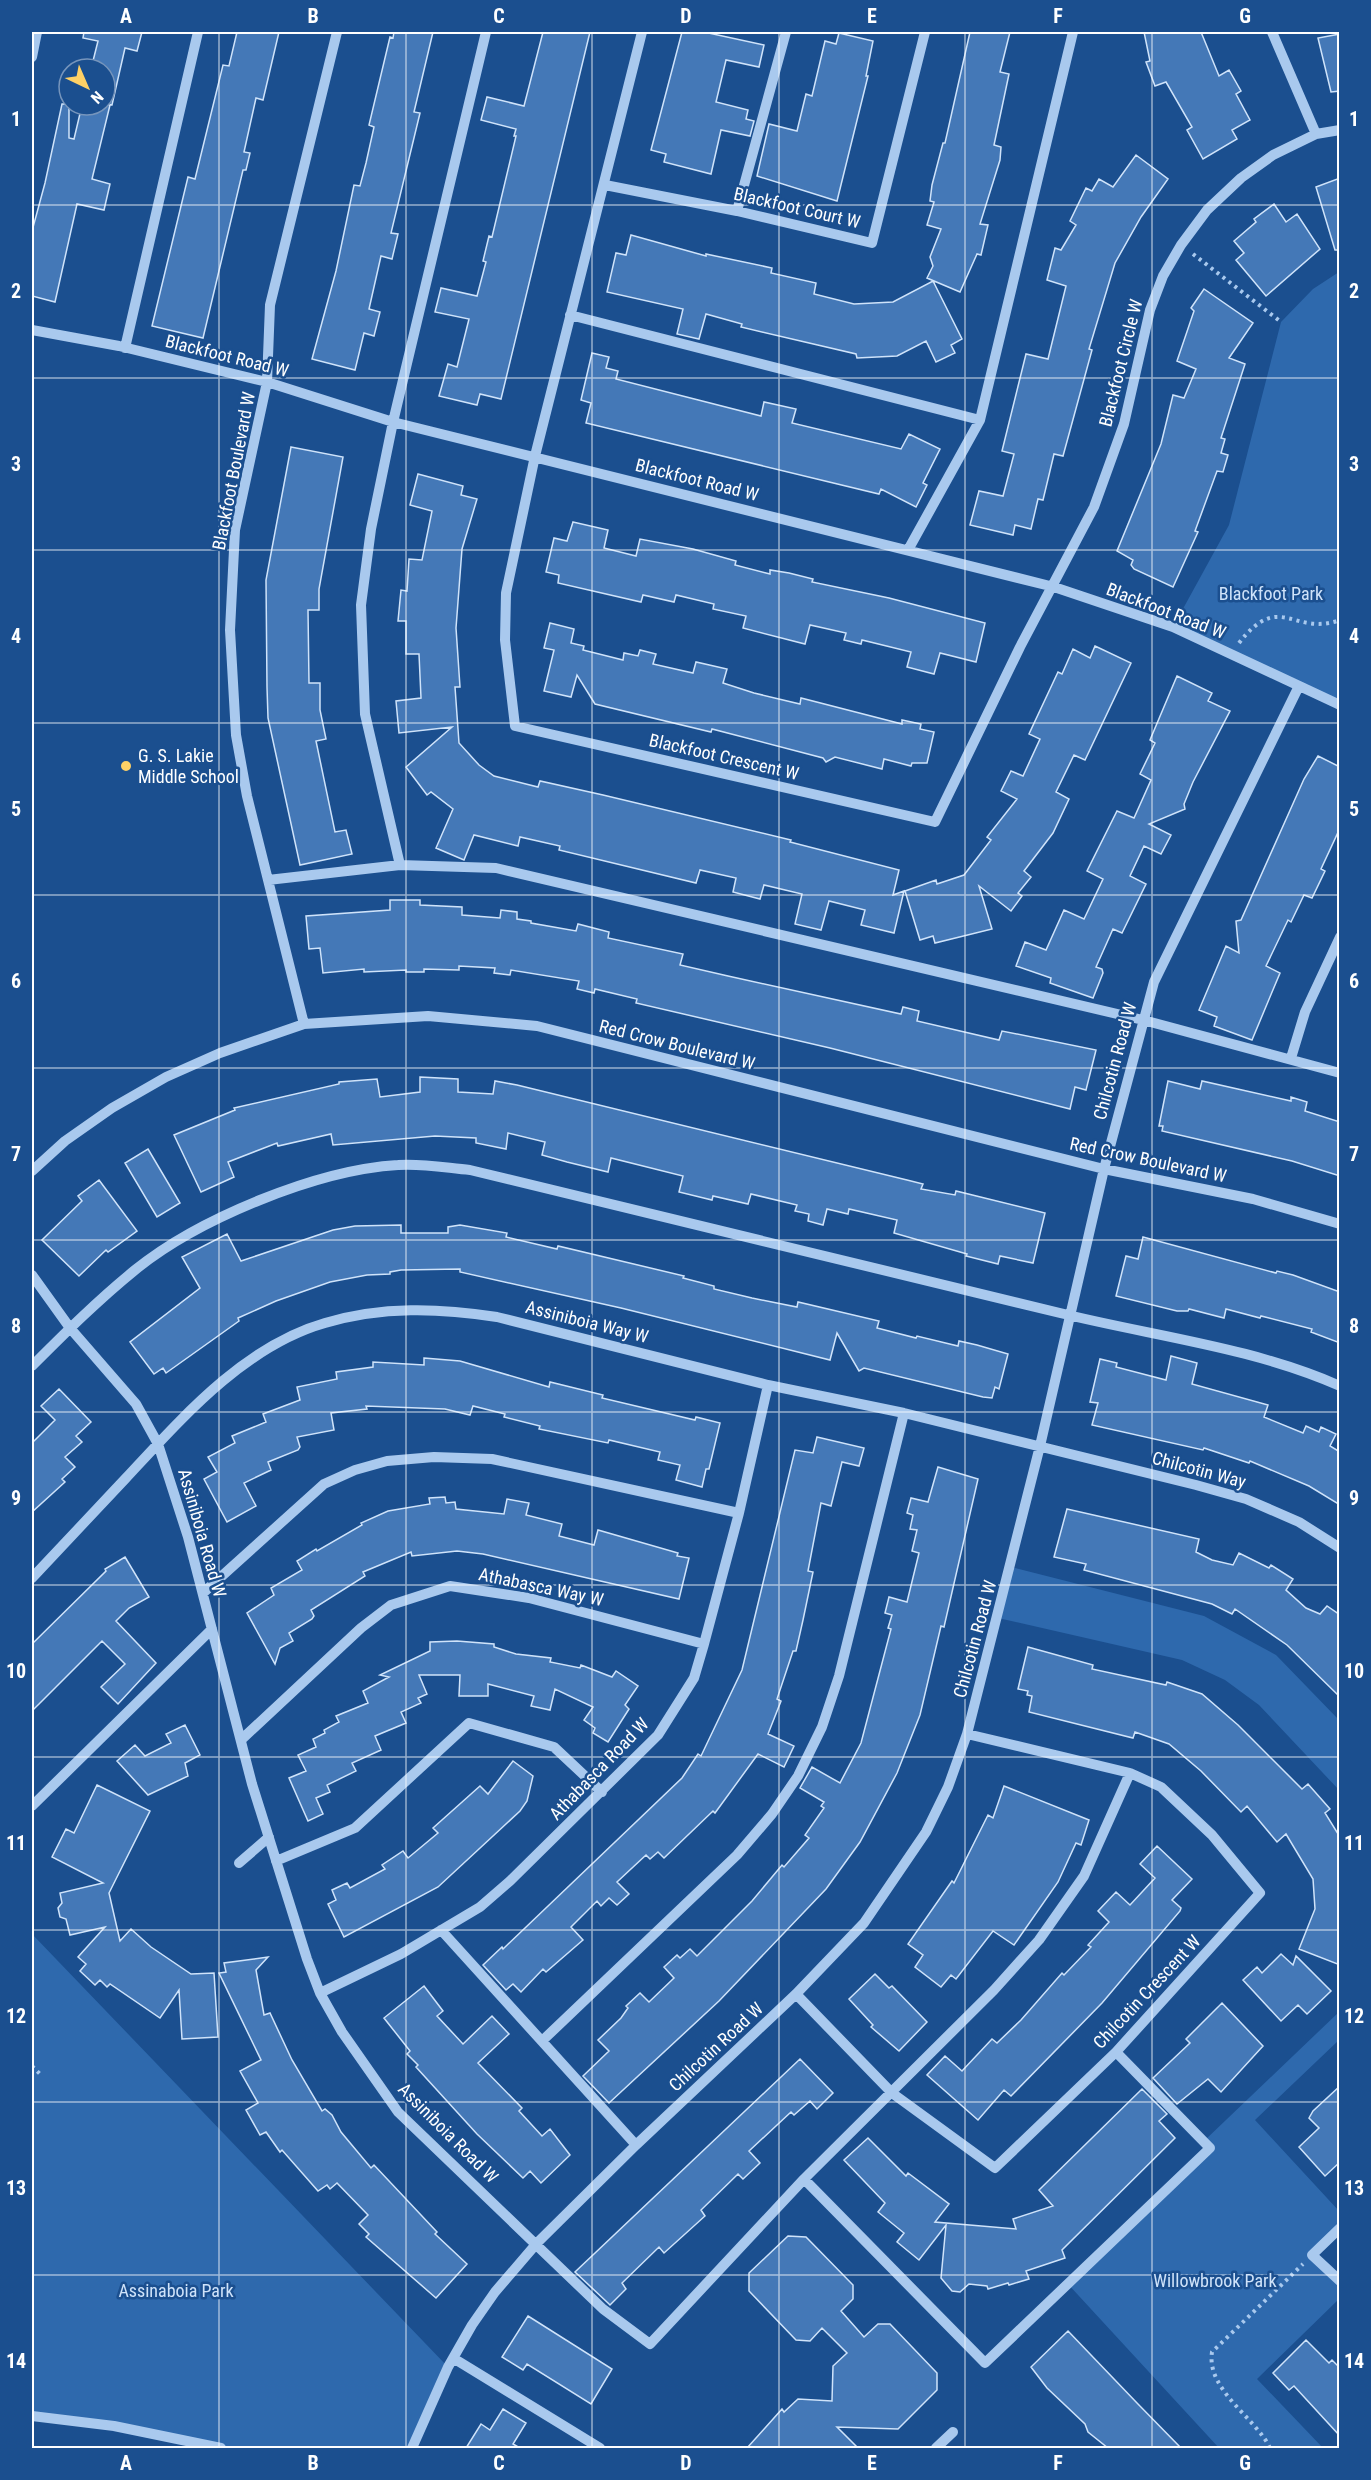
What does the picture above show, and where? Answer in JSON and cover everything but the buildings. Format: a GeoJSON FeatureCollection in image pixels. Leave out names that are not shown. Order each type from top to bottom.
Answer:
{"type":"FeatureCollection","features":[{"type":"Feature","properties":{"kind":"street"},"geometry":{"type":"LineString","coordinates":[[32,57],[37,32]]}},
{"type":"Feature","properties":{"kind":"street"},"geometry":{"type":"LineString","coordinates":[[124,348],[198,32]]}},
{"type":"Feature","properties":{"kind":"street","name":"Blackfoot Boulevard W"},"geometry":{"type":"LineString","coordinates":[[304,1024],[268,880],[236,735],[230,630],[235,530],[267,382],[270,304],[337,32]]}},
{"type":"Feature","properties":{"kind":"street"},"geometry":{"type":"LineString","coordinates":[[400,865],[365,714],[361,605],[371,529],[393,422],[486,32]]}},
{"type":"Feature","properties":{"kind":"street"},"geometry":{"type":"LineString","coordinates":[[535,456],[642,32]]}},
{"type":"Feature","properties":{"kind":"street"},"geometry":{"type":"LineString","coordinates":[[737,211],[786,32]]}},
{"type":"Feature","properties":{"kind":"street","name":"Blackfoot Court W"},"geometry":{"type":"LineString","coordinates":[[605,185],[737,211],[872,243],[925,32]]}},
{"type":"Feature","properties":{"kind":"street"},"geometry":{"type":"LineString","coordinates":[[908,550],[980,420],[1072,32]]}},
{"type":"Feature","properties":{"kind":"street"},"geometry":{"type":"LineString","coordinates":[[1272,32],[1316,134]]}},
{"type":"Feature","properties":{"kind":"street","name":"Blackfoot Circle W"},"geometry":{"type":"LineString","coordinates":[[1054,587],[1094,507],[1111,466],[1124,424],[1150,310],[1163,276],[1181,245],[1207,210],[1241,178],[1273,155],[1316,134],[1340,130]]}},
{"type":"Feature","properties":{"kind":"street"},"geometry":{"type":"LineString","coordinates":[[570,315],[980,420]]}},
{"type":"Feature","properties":{"kind":"street","name":"Blackfoot Road W"},"geometry":{"type":"LineString","coordinates":[[32,330],[124,348],[267,382],[393,422],[1054,587],[1173,627],[1340,705]]}},
{"type":"Feature","properties":{"kind":"street","name":"Blackfoot Crescent W"},"geometry":{"type":"LineString","coordinates":[[535,456],[506,593],[505,640],[515,726],[935,822],[1020,647],[1054,587]]}},
{"type":"Feature","properties":{"kind":"street","name":"Chilcotin Road W"},"geometry":{"type":"LineString","coordinates":[[412,2448],[453,2358],[471,2325],[495,2292],[537,2243],[636,2145],[796,1994],[864,1923],[926,1832],[948,1787],[967,1734],[1040,1446],[1104,1169],[1154,982],[1299,686]]}},
{"type":"Feature","properties":{"kind":"street"},"geometry":{"type":"LineString","coordinates":[[268,880],[400,865],[496,868],[1143,1020],[1340,1073]]}},
{"type":"Feature","properties":{"kind":"street"},"geometry":{"type":"LineString","coordinates":[[1291,1058],[1305,1012],[1340,937]]}},
{"type":"Feature","properties":{"kind":"street","name":"Red Crow Boulevard W"},"geometry":{"type":"LineString","coordinates":[[32,1171],[65,1141],[112,1108],[166,1077],[220,1053],[304,1024],[428,1016],[537,1026],[1104,1169],[1253,1199],[1340,1224]]}},
{"type":"Feature","properties":{"kind":"street"},"geometry":{"type":"LineString","coordinates":[[32,1366],[135,1269],[188,1234],[273,1195],[340,1175],[398,1164],[470,1170],[1069,1316],[1250,1355],[1317,1376],[1340,1386]]}},
{"type":"Feature","properties":{"kind":"street","name":"Assiniboia Road W"},"geometry":{"type":"LineString","coordinates":[[32,1275],[70,1328],[136,1404],[158,1444],[174,1489],[203,1593],[252,1784],[320,1993],[342,2032],[398,2112],[603,2308],[650,2344],[804,2179]]}},
{"type":"Feature","properties":{"kind":"street","name":"Assiniboia Way W"},"geometry":{"type":"LineString","coordinates":[[32,1578],[158,1444],[247,1362],[288,1338],[325,1323],[405,1308],[451,1310],[497,1317],[768,1385],[904,1413],[1040,1446]]}},
{"type":"Feature","properties":{"kind":"street","name":"Athabasca Road W"},"geometry":{"type":"LineString","coordinates":[[320,1993],[401,1954],[480,1907],[510,1881],[658,1735],[694,1678],[739,1513],[768,1385]]}},
{"type":"Feature","properties":{"kind":"street"},"geometry":{"type":"LineString","coordinates":[[542,2041],[737,1855],[772,1814],[798,1776],[822,1727],[839,1676],[904,1413]]}},
{"type":"Feature","properties":{"kind":"street","name":"Chilcotin Way"},"geometry":{"type":"LineString","coordinates":[[1040,1446],[1246,1499],[1299,1522],[1340,1548]]}},
{"type":"Feature","properties":{"kind":"street"},"geometry":{"type":"LineString","coordinates":[[203,1593],[324,1484],[355,1470],[387,1461],[434,1457],[492,1459],[739,1513]]}},
{"type":"Feature","properties":{"kind":"street","name":"Athabasca Way W"},"geometry":{"type":"LineString","coordinates":[[242,1739],[361,1628],[391,1605],[450,1586],[529,1598],[704,1644]]}},
{"type":"Feature","properties":{"kind":"street"},"geometry":{"type":"LineString","coordinates":[[32,1806],[212,1629]]}},
{"type":"Feature","properties":{"kind":"street"},"geometry":{"type":"LineString","coordinates":[[276,1861],[355,1828],[470,1723],[554,1747],[602,1792]]}},
{"type":"Feature","properties":{"kind":"street","name":"Chilcotin Crescent W"},"geometry":{"type":"LineString","coordinates":[[796,1994],[892,2093],[995,2168],[1116,2052],[1260,1893],[1212,1835],[1161,1787],[1130,1773],[967,1734]]}},
{"type":"Feature","properties":{"kind":"street"},"geometry":{"type":"LineString","coordinates":[[1116,2052],[1210,2148],[985,2363],[804,2179],[994,1990],[1039,1940],[1084,1876],[1130,1773]]}},
{"type":"Feature","properties":{"kind":"street"},"geometry":{"type":"LineString","coordinates":[[239,1863],[268,1837]]}},
{"type":"Feature","properties":{"kind":"street"},"geometry":{"type":"LineString","coordinates":[[441,1930],[636,2145]]}},
{"type":"Feature","properties":{"kind":"street"},"geometry":{"type":"LineString","coordinates":[[1340,2228],[1312,2255],[1340,2281]]}},
{"type":"Feature","properties":{"kind":"street"},"geometry":{"type":"LineString","coordinates":[[453,2358],[600,2448]]}},
{"type":"Feature","properties":{"kind":"street"},"geometry":{"type":"LineString","coordinates":[[32,2416],[114,2426],[221,2448]]}},
{"type":"Feature","properties":{"kind":"street"},"geometry":{"type":"LineString","coordinates":[[936,2448],[953,2432]]}},
{"type":"Feature","properties":{"kind":"path"},"geometry":{"type":"LineString","coordinates":[[1181,245],[1281,322]]}},
{"type":"Feature","properties":{"kind":"path"},"geometry":{"type":"LineString","coordinates":[[1231,653],[1250,628],[1266,616],[1307,623],[1340,620]]}},
{"type":"Feature","properties":{"kind":"path"},"geometry":{"type":"LineString","coordinates":[[32,2066],[42,2076]]}},
{"type":"Feature","properties":{"kind":"path"},"geometry":{"type":"LineString","coordinates":[[1270,2448],[1266,2440],[1231,2402],[1210,2363],[1212,2352],[1312,2255]]}},
{"type":"Feature","properties":{"kind":"green space","name":"Blackfoot Park"},"geometry":{"type":"Polygon","coordinates":[[[1339,272],[1339,705],[1173,627],[1229,525],[1281,322],[1313,289],[1339,272]]]}},
{"type":"Feature","properties":{"kind":"green space"},"geometry":{"type":"Polygon","coordinates":[[[1011,1567],[1204,1616],[1276,1655],[1339,1720],[1339,1790],[1259,1705],[1225,1680],[1182,1660],[998,1618],[1011,1567]]]}},
{"type":"Feature","properties":{"kind":"green space","name":"Assinaboia Park"},"geometry":{"type":"Polygon","coordinates":[[[32,1934],[448,2367],[412,2448],[222,2448],[32,2416],[32,1934]]]}},
{"type":"Feature","properties":{"kind":"green space","name":"Willowbrook Park"},"geometry":{"type":"Polygon","coordinates":[[[1339,2012],[1339,2040],[1255,2120],[1339,2211],[1339,2228],[1312,2255],[1339,2281],[1339,2299],[1257,2379],[1323,2448],[1219,2448],[1067,2283],[1210,2148],[1204,2141],[1339,2012]]]}},
{"type":"Feature","properties":{"kind":"place","name":"G. S. Lakie Middle School"},"geometry":{"type":"Point","coordinates":[126,766]}}]}
